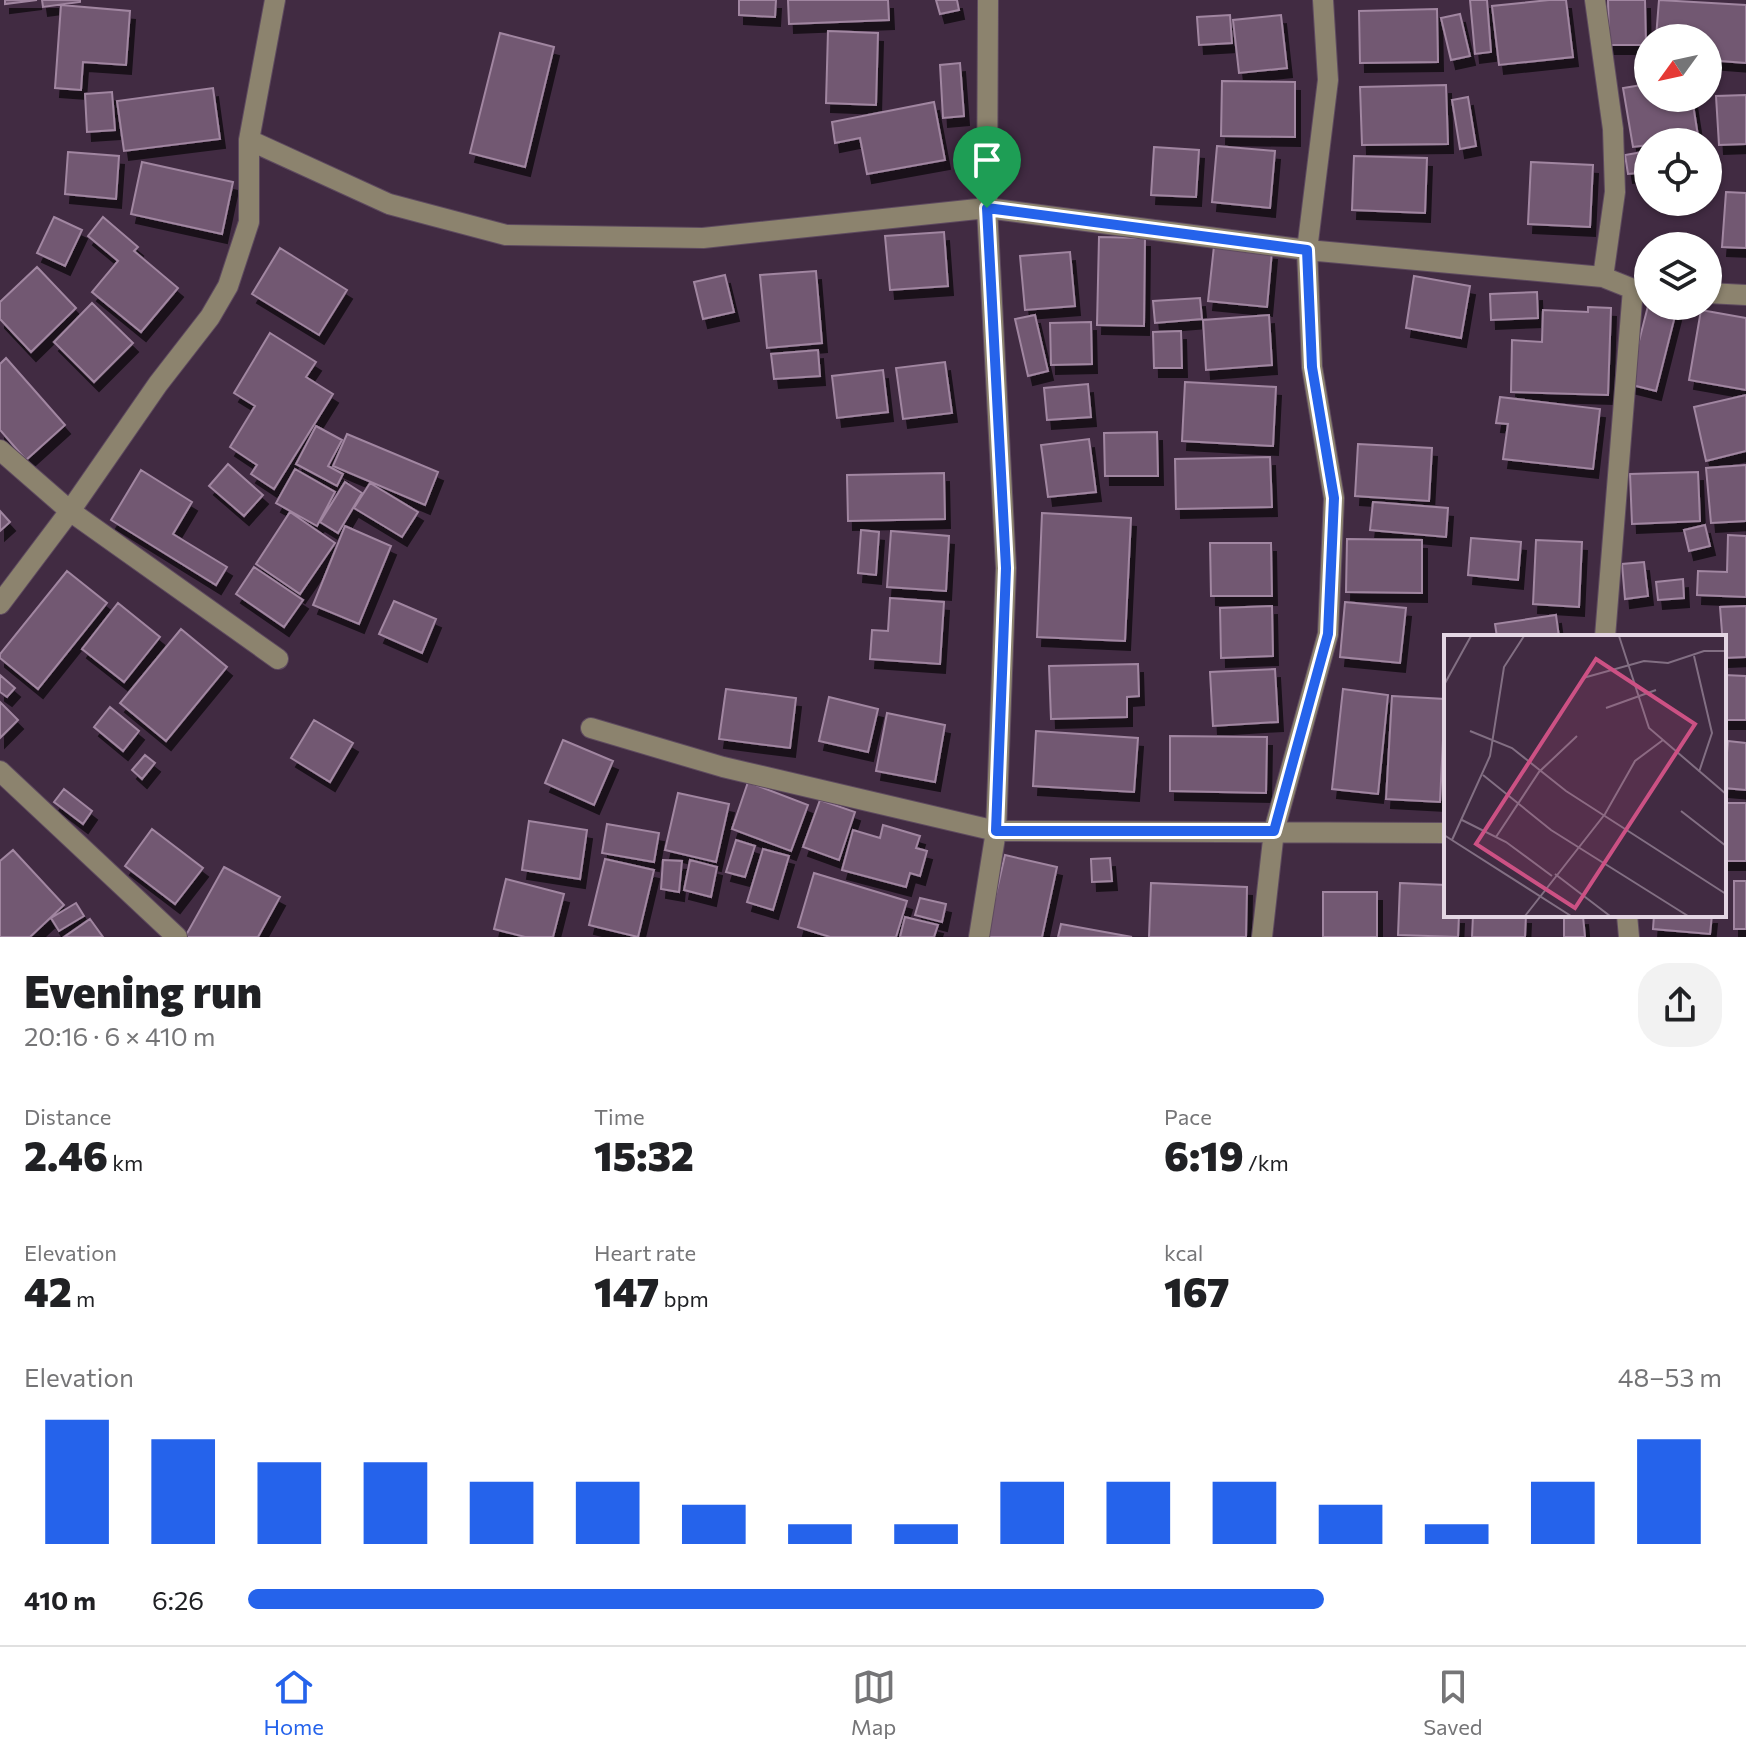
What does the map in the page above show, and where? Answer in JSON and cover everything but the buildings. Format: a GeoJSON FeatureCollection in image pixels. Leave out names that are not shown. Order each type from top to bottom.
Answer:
{"type":"FeatureCollection","features":[{"type":"Feature","properties":{"kind":"street"},"geometry":{"type":"LineString","coordinates":[[0,604],[70,511],[158,384],[210,317],[228,286],[249,222],[249,140],[275,0]]}},
{"type":"Feature","properties":{"kind":"street"},"geometry":{"type":"LineString","coordinates":[[979,937],[996,831],[1006,568],[987,208],[988,0]]}},
{"type":"Feature","properties":{"kind":"street"},"geometry":{"type":"LineString","coordinates":[[1262,937],[1274,831],[1328,634],[1334,498],[1312,367],[1307,250],[1328,80],[1323,0]]}},
{"type":"Feature","properties":{"kind":"street"},"geometry":{"type":"LineString","coordinates":[[1595,0],[1613,129],[1615,192],[1603,277]]}},
{"type":"Feature","properties":{"kind":"street"},"geometry":{"type":"LineString","coordinates":[[249,140],[389,204],[506,235],[703,238],[987,208],[1307,250],[1603,277],[1634,288]]}},
{"type":"Feature","properties":{"kind":"street"},"geometry":{"type":"LineString","coordinates":[[1722,294],[1746,295]]}},
{"type":"Feature","properties":{"kind":"street"},"geometry":{"type":"LineString","coordinates":[[1605,635],[1637,320]]}},
{"type":"Feature","properties":{"kind":"street"},"geometry":{"type":"LineString","coordinates":[[0,450],[70,511],[278,659]]}},
{"type":"Feature","properties":{"kind":"street"},"geometry":{"type":"LineString","coordinates":[[591,728],[723,767],[996,831],[1444,833]]}},
{"type":"Feature","properties":{"kind":"street"},"geometry":{"type":"LineString","coordinates":[[0,771],[177,937]]}},
{"type":"Feature","properties":{"kind":"street"},"geometry":{"type":"LineString","coordinates":[[1627,917],[1629,937]]}},
{"type":"Feature","properties":{"kind":"route"},"geometry":{"type":"LineString","coordinates":[[987,208],[1307,250],[1312,367],[1334,498],[1328,634],[1274,831],[996,831],[1006,568],[987,208]]}}]}
